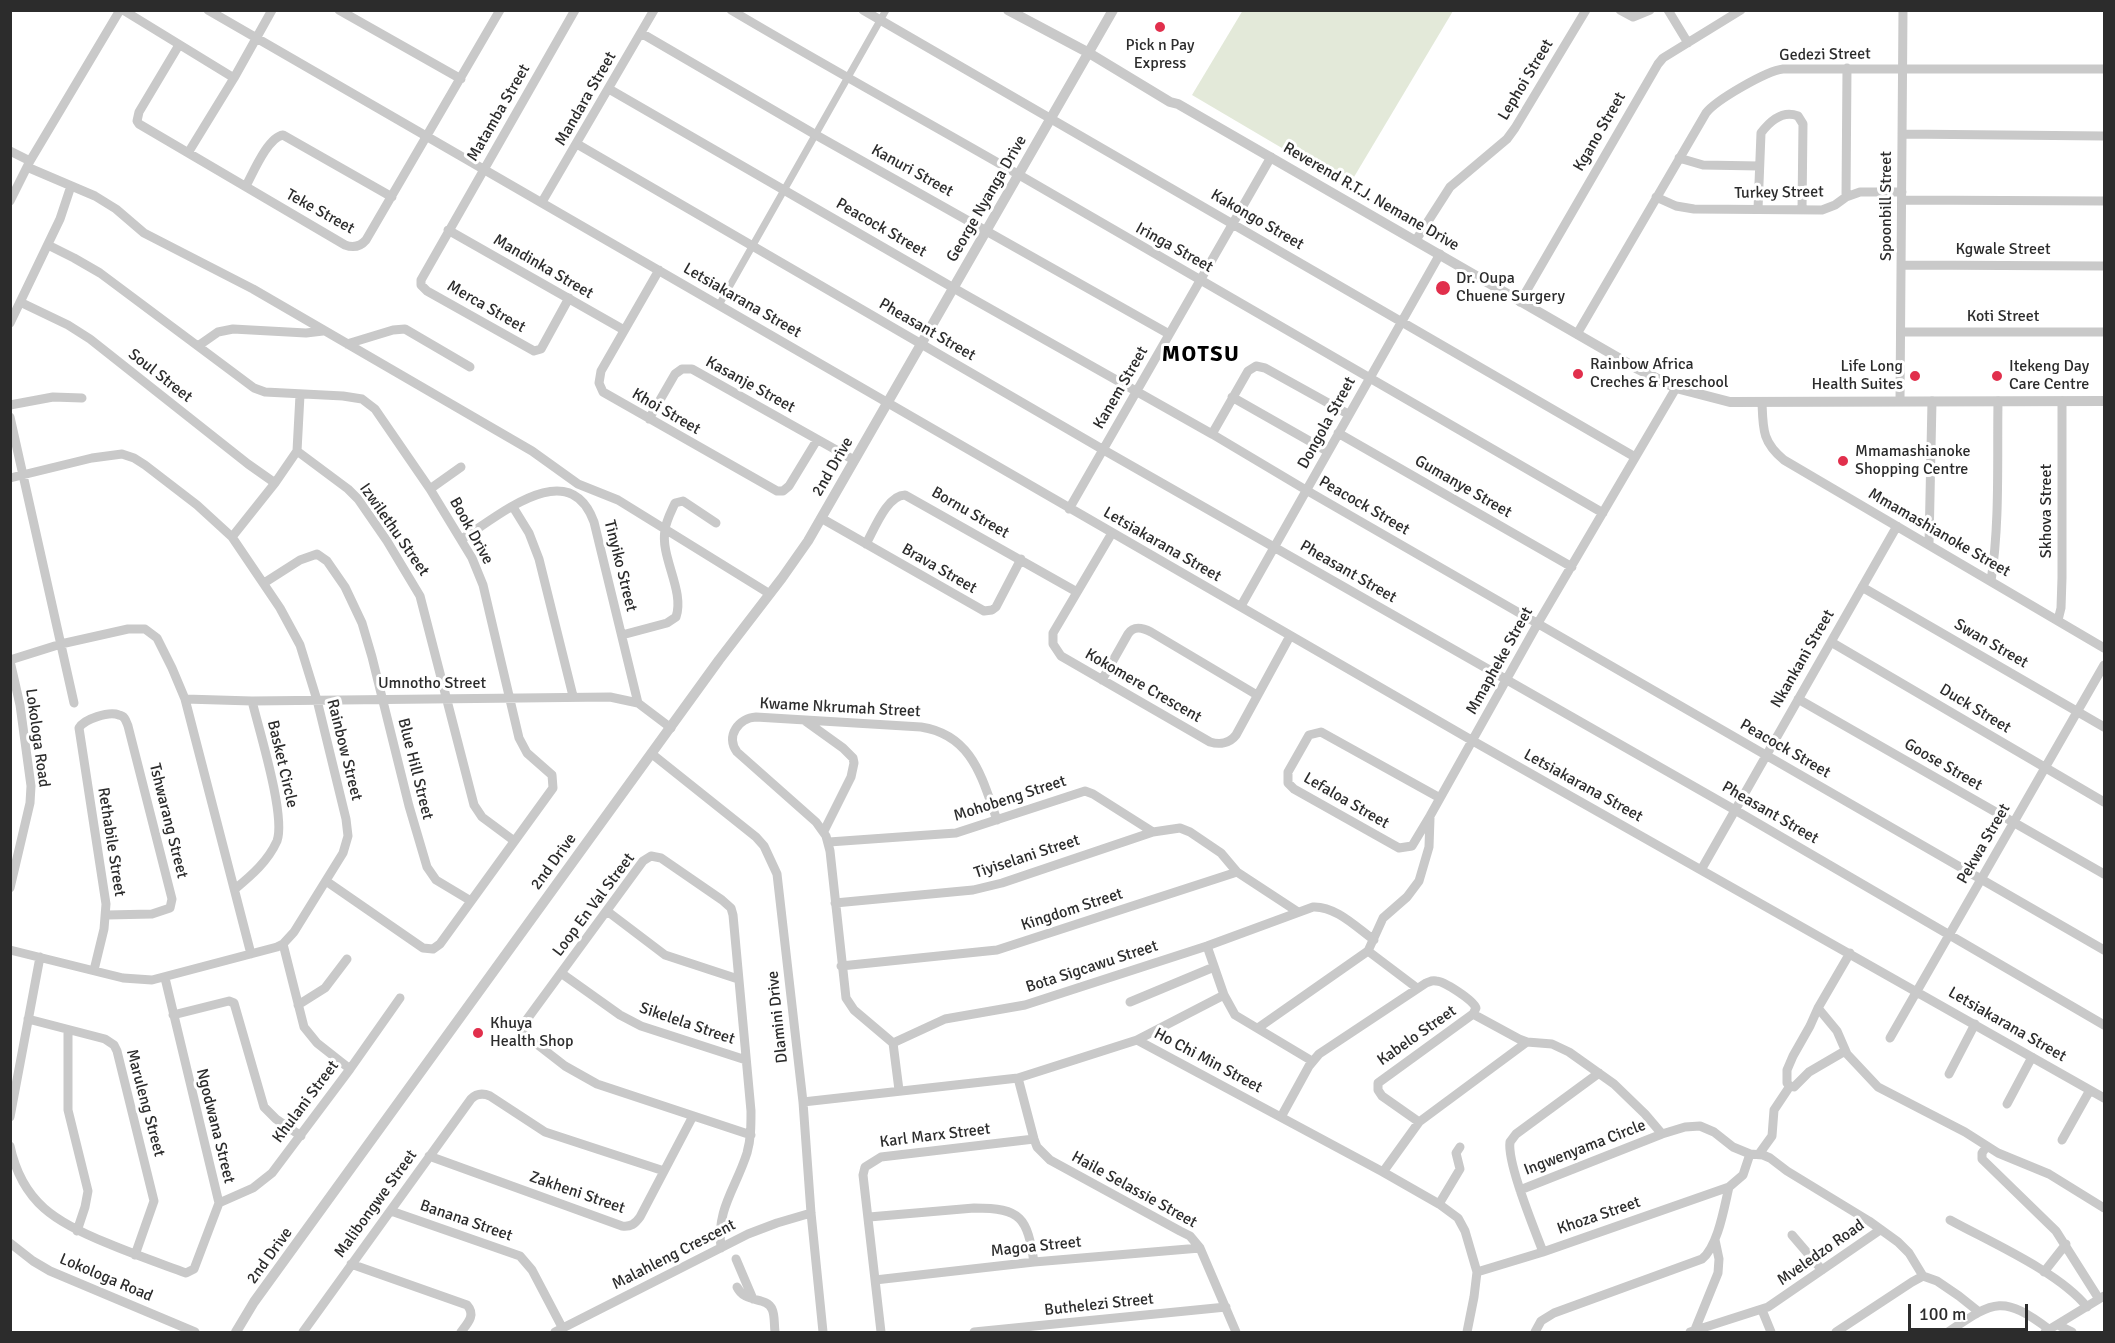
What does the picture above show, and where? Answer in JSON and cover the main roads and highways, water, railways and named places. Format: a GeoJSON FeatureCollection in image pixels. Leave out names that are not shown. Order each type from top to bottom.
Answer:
{"type":"FeatureCollection","features":[{"type":"Feature","properties":{"kind":"place","name":"Pick n Pay Express"},"geometry":{"type":"Point","coordinates":[1160,27]}},
{"type":"Feature","properties":{"kind":"place","name":"Dr. Oupa Chuene Surgery"},"geometry":{"type":"Point","coordinates":[1443,288]}},
{"type":"Feature","properties":{"kind":"place","name":"Rainbow Africa Creches & Preschool"},"geometry":{"type":"Point","coordinates":[1578,374]}},
{"type":"Feature","properties":{"kind":"place","name":"Life Long Health Suites"},"geometry":{"type":"Point","coordinates":[1915,376]}},
{"type":"Feature","properties":{"kind":"place","name":"Itekeng Day Care Centre"},"geometry":{"type":"Point","coordinates":[1997,376]}},
{"type":"Feature","properties":{"kind":"place","name":"Mmamashianoke Shopping Centre"},"geometry":{"type":"Point","coordinates":[1843,461]}},
{"type":"Feature","properties":{"kind":"place","name":"Khuya Health Shop"},"geometry":{"type":"Point","coordinates":[478,1033]}},
{"type":"Feature","properties":{"kind":"district","name":"MOTSU"},"geometry":{"type":"Point","coordinates":[1201,355]}}]}
